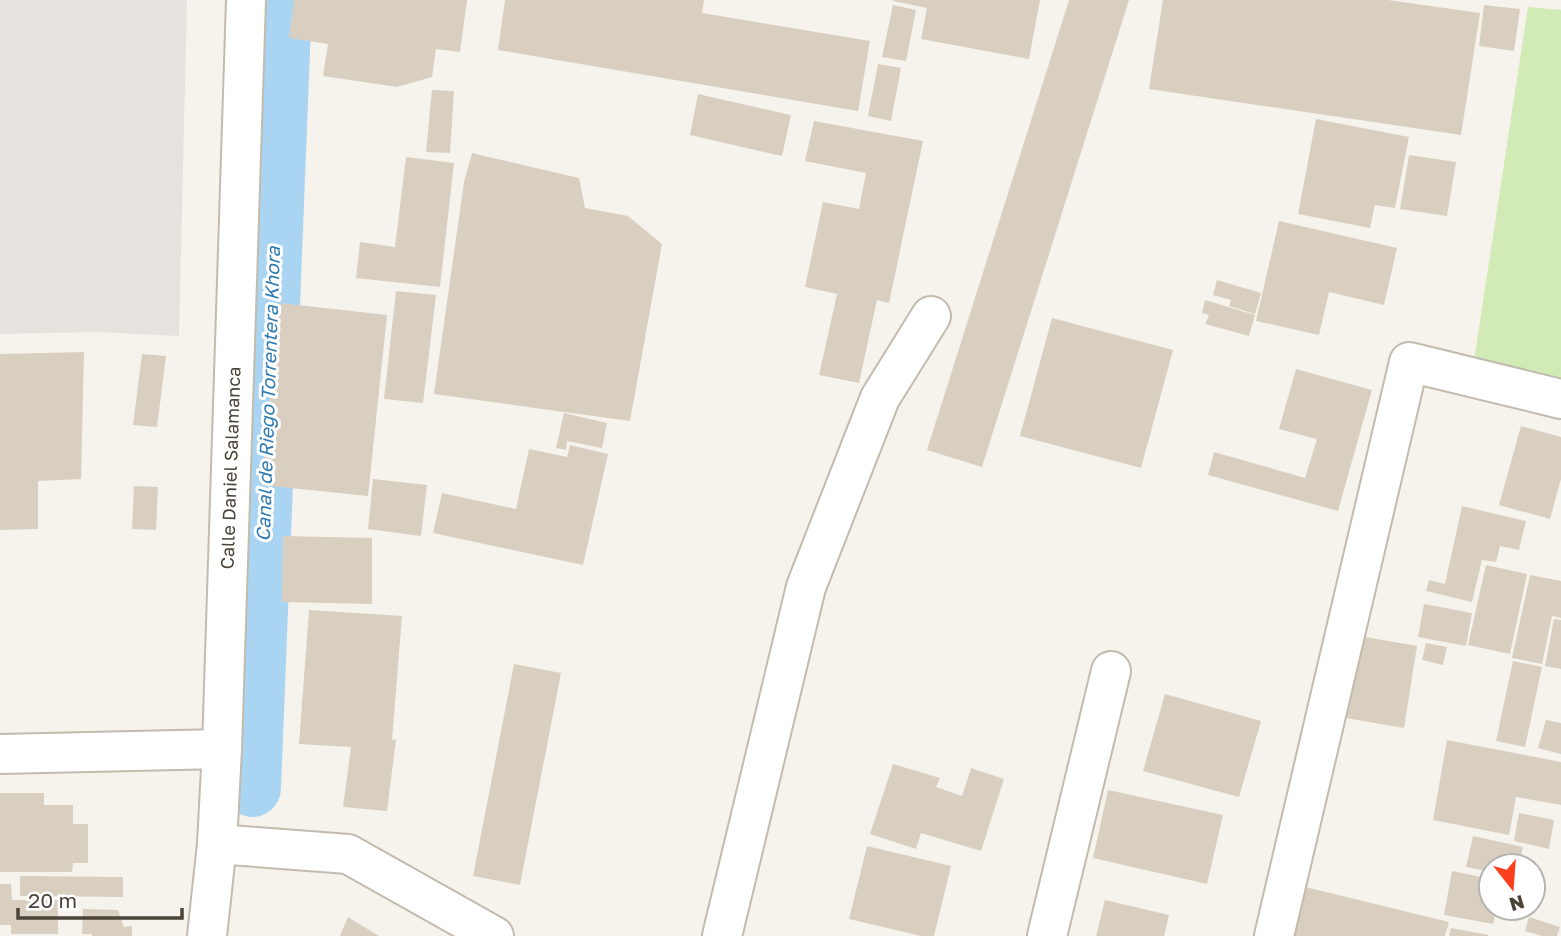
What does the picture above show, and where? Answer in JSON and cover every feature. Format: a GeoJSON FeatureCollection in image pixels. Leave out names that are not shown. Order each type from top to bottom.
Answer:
{"type":"FeatureCollection","features":[{"type":"Feature","properties":{"kind":"street","name":"Calle Daniel Salamanca"},"geometry":{"type":"LineString","coordinates":[[207,936],[217,844],[222,749],[246,0]]}},
{"type":"Feature","properties":{"kind":"street"},"geometry":{"type":"LineString","coordinates":[[722,936],[806,587],[880,398],[931,316]]}},
{"type":"Feature","properties":{"kind":"street"},"geometry":{"type":"LineString","coordinates":[[1274,936],[1409,362],[1561,399]]}},
{"type":"Feature","properties":{"kind":"street"},"geometry":{"type":"LineString","coordinates":[[1047,936],[1111,671]]}},
{"type":"Feature","properties":{"kind":"street"},"geometry":{"type":"LineString","coordinates":[[0,754],[222,749]]}},
{"type":"Feature","properties":{"kind":"street"},"geometry":{"type":"LineString","coordinates":[[217,844],[348,854],[494,936]]}},
{"type":"Feature","properties":{"kind":"shaded area"},"geometry":{"type":"Polygon","coordinates":[[[0,0],[187,0],[179,336],[98,332],[0,334],[0,0]]]}},
{"type":"Feature","properties":{"kind":"green space"},"geometry":{"type":"Polygon","coordinates":[[[1528,7],[1561,10],[1561,385],[1473,367],[1528,7]]]}},
{"type":"Feature","properties":{"kind":"building"},"geometry":{"type":"Polygon","coordinates":[[[294,0],[467,0],[460,52],[436,49],[432,77],[397,87],[323,76],[328,44],[289,38],[294,0]]]}},
{"type":"Feature","properties":{"kind":"building"},"geometry":{"type":"Polygon","coordinates":[[[505,0],[704,0],[702,13],[870,41],[858,111],[498,50],[505,0]]]}},
{"type":"Feature","properties":{"kind":"building"},"geometry":{"type":"Polygon","coordinates":[[[893,0],[1040,0],[1029,59],[921,39],[927,8],[893,0]]]}},
{"type":"Feature","properties":{"kind":"building"},"geometry":{"type":"Polygon","coordinates":[[[1069,0],[1129,0],[982,467],[927,450],[1069,0]]]}},
{"type":"Feature","properties":{"kind":"building"},"geometry":{"type":"Polygon","coordinates":[[[1163,0],[1388,0],[1480,13],[1461,135],[1149,89],[1163,0]]]}},
{"type":"Feature","properties":{"kind":"building"},"geometry":{"type":"Polygon","coordinates":[[[893,5],[916,10],[906,61],[882,57],[893,5]]]}},
{"type":"Feature","properties":{"kind":"building"},"geometry":{"type":"Polygon","coordinates":[[[1484,5],[1520,9],[1514,51],[1479,46],[1484,5]]]}},
{"type":"Feature","properties":{"kind":"building"},"geometry":{"type":"Polygon","coordinates":[[[878,64],[901,68],[891,121],[868,116],[878,64]]]}},
{"type":"Feature","properties":{"kind":"building"},"geometry":{"type":"Polygon","coordinates":[[[432,90],[454,91],[450,153],[426,152],[432,90]]]}},
{"type":"Feature","properties":{"kind":"building"},"geometry":{"type":"Polygon","coordinates":[[[698,94],[791,115],[782,156],[690,135],[698,94]]]}},
{"type":"Feature","properties":{"kind":"building"},"geometry":{"type":"Polygon","coordinates":[[[1316,119],[1409,137],[1395,208],[1375,205],[1370,228],[1298,214],[1316,119]]]}},
{"type":"Feature","properties":{"kind":"building"},"geometry":{"type":"Polygon","coordinates":[[[814,121],[923,141],[889,303],[877,300],[859,383],[819,375],[837,294],[805,287],[823,202],[859,209],[866,173],[805,161],[814,121]]]}},
{"type":"Feature","properties":{"kind":"building"},"geometry":{"type":"Polygon","coordinates":[[[472,153],[579,178],[585,208],[628,216],[662,244],[630,421],[434,394],[464,182],[472,153]]]}},
{"type":"Feature","properties":{"kind":"building"},"geometry":{"type":"Polygon","coordinates":[[[1409,155],[1456,162],[1447,216],[1400,209],[1409,155]]]}},
{"type":"Feature","properties":{"kind":"building"},"geometry":{"type":"Polygon","coordinates":[[[406,157],[454,163],[440,287],[356,278],[360,242],[395,247],[406,157]]]}},
{"type":"Feature","properties":{"kind":"building"},"geometry":{"type":"Polygon","coordinates":[[[1279,221],[1397,248],[1384,305],[1329,292],[1319,335],[1256,321],[1279,221]]]}},
{"type":"Feature","properties":{"kind":"building"},"geometry":{"type":"Polygon","coordinates":[[[1217,280],[1261,293],[1255,314],[1229,306],[1231,300],[1213,295],[1217,280]]]}},
{"type":"Feature","properties":{"kind":"building"},"geometry":{"type":"Polygon","coordinates":[[[396,291],[436,295],[423,403],[384,399],[396,291]]]}},
{"type":"Feature","properties":{"kind":"building"},"geometry":{"type":"Polygon","coordinates":[[[1205,300],[1255,315],[1249,336],[1205,324],[1209,315],[1202,313],[1205,300]]]}},
{"type":"Feature","properties":{"kind":"building"},"geometry":{"type":"Polygon","coordinates":[[[280,303],[387,315],[368,496],[261,485],[280,303]]]}},
{"type":"Feature","properties":{"kind":"building"},"geometry":{"type":"Polygon","coordinates":[[[1052,318],[1173,350],[1141,468],[1020,436],[1052,318]]]}},
{"type":"Feature","properties":{"kind":"building"},"geometry":{"type":"Polygon","coordinates":[[[84,352],[81,479],[38,481],[38,529],[0,530],[0,354],[84,352]]]}},
{"type":"Feature","properties":{"kind":"building"},"geometry":{"type":"Polygon","coordinates":[[[142,354],[166,356],[157,427],[133,425],[142,354]]]}},
{"type":"Feature","properties":{"kind":"building"},"geometry":{"type":"Polygon","coordinates":[[[1296,369],[1372,390],[1338,511],[1208,475],[1214,452],[1305,478],[1317,439],[1279,429],[1296,369]]]}},
{"type":"Feature","properties":{"kind":"building"},"geometry":{"type":"Polygon","coordinates":[[[564,413],[607,423],[602,448],[567,441],[566,450],[556,448],[564,413]]]}},
{"type":"Feature","properties":{"kind":"building"},"geometry":{"type":"Polygon","coordinates":[[[1521,426],[1561,437],[1561,479],[1550,519],[1499,505],[1521,426]]]}},
{"type":"Feature","properties":{"kind":"building"},"geometry":{"type":"Polygon","coordinates":[[[570,445],[608,454],[583,565],[433,533],[442,493],[516,509],[529,449],[567,457],[570,445]]]}},
{"type":"Feature","properties":{"kind":"building"},"geometry":{"type":"Polygon","coordinates":[[[373,479],[427,485],[421,536],[368,529],[373,479]]]}},
{"type":"Feature","properties":{"kind":"building"},"geometry":{"type":"Polygon","coordinates":[[[134,486],[158,487],[156,530],[132,529],[134,486]]]}},
{"type":"Feature","properties":{"kind":"building"},"geometry":{"type":"Polygon","coordinates":[[[1462,506],[1526,521],[1519,550],[1500,546],[1496,562],[1482,560],[1472,602],[1426,591],[1429,580],[1445,584],[1462,506]]]}},
{"type":"Feature","properties":{"kind":"building"},"geometry":{"type":"Polygon","coordinates":[[[283,536],[372,538],[372,604],[282,602],[283,536]]]}},
{"type":"Feature","properties":{"kind":"building"},"geometry":{"type":"Polygon","coordinates":[[[1486,565],[1527,574],[1510,654],[1468,645],[1486,565]]]}},
{"type":"Feature","properties":{"kind":"building"},"geometry":{"type":"Polygon","coordinates":[[[1530,575],[1561,581],[1561,618],[1552,616],[1542,664],[1512,658],[1530,575]]]}},
{"type":"Feature","properties":{"kind":"building"},"geometry":{"type":"Polygon","coordinates":[[[1424,604],[1472,613],[1466,646],[1418,637],[1424,604]]]}},
{"type":"Feature","properties":{"kind":"building"},"geometry":{"type":"Polygon","coordinates":[[[309,610],[402,616],[392,740],[396,739],[387,811],[343,807],[351,747],[299,744],[309,610]]]}},
{"type":"Feature","properties":{"kind":"building"},"geometry":{"type":"Polygon","coordinates":[[[1554,619],[1561,620],[1561,669],[1545,666],[1554,619]]]}},
{"type":"Feature","properties":{"kind":"building"},"geometry":{"type":"Polygon","coordinates":[[[1354,635],[1417,646],[1404,728],[1340,717],[1354,635]]]}},
{"type":"Feature","properties":{"kind":"building"},"geometry":{"type":"Polygon","coordinates":[[[1426,643],[1447,647],[1443,665],[1422,660],[1426,643]]]}},
{"type":"Feature","properties":{"kind":"building"},"geometry":{"type":"Polygon","coordinates":[[[1513,661],[1542,667],[1525,747],[1496,741],[1513,661]]]}},
{"type":"Feature","properties":{"kind":"building"},"geometry":{"type":"Polygon","coordinates":[[[514,664],[561,673],[520,885],[473,876],[514,664]]]}},
{"type":"Feature","properties":{"kind":"building"},"geometry":{"type":"Polygon","coordinates":[[[1165,694],[1261,721],[1239,797],[1143,771],[1165,694]]]}},
{"type":"Feature","properties":{"kind":"building"},"geometry":{"type":"Polygon","coordinates":[[[1546,720],[1561,723],[1561,754],[1538,748],[1546,720]]]}},
{"type":"Feature","properties":{"kind":"building"},"geometry":{"type":"Polygon","coordinates":[[[1447,740],[1561,762],[1561,805],[1516,797],[1509,835],[1433,820],[1447,740]]]}},
{"type":"Feature","properties":{"kind":"building"},"geometry":{"type":"Polygon","coordinates":[[[893,764],[940,778],[936,787],[962,796],[971,768],[1004,779],[981,851],[921,833],[916,849],[870,834],[893,764]]]}},
{"type":"Feature","properties":{"kind":"building"},"geometry":{"type":"Polygon","coordinates":[[[1108,790],[1223,815],[1207,884],[1093,858],[1108,790]]]}},
{"type":"Feature","properties":{"kind":"building"},"geometry":{"type":"Polygon","coordinates":[[[0,793],[44,793],[44,805],[73,805],[73,824],[88,824],[88,863],[73,863],[72,872],[0,872],[0,793]]]}},
{"type":"Feature","properties":{"kind":"building"},"geometry":{"type":"Polygon","coordinates":[[[1519,813],[1554,820],[1549,849],[1514,841],[1519,813]]]}},
{"type":"Feature","properties":{"kind":"building"},"geometry":{"type":"Polygon","coordinates":[[[1473,836],[1523,847],[1522,852],[1477,852],[1477,869],[1466,867],[1473,836]]]}},
{"type":"Feature","properties":{"kind":"building"},"geometry":{"type":"Polygon","coordinates":[[[867,846],[951,866],[934,936],[921,936],[849,919],[867,846]]]}},
{"type":"Feature","properties":{"kind":"building"},"geometry":{"type":"Polygon","coordinates":[[[1452,871],[1477,876],[1477,921],[1444,915],[1452,871]]]}},
{"type":"Feature","properties":{"kind":"building"},"geometry":{"type":"Polygon","coordinates":[[[20,876],[123,877],[123,897],[20,896],[20,876]]]}},
{"type":"Feature","properties":{"kind":"building"},"geometry":{"type":"Polygon","coordinates":[[[0,884],[11,884],[12,900],[58,900],[58,934],[11,934],[11,925],[0,925],[0,884]]]}},
{"type":"Feature","properties":{"kind":"building"},"geometry":{"type":"Polygon","coordinates":[[[1293,884],[1449,922],[1445,936],[1280,936],[1293,884]]]}},
{"type":"Feature","properties":{"kind":"building"},"geometry":{"type":"Polygon","coordinates":[[[1105,900],[1169,915],[1164,936],[1096,936],[1105,900]]]}},
{"type":"Feature","properties":{"kind":"building"},"geometry":{"type":"Polygon","coordinates":[[[83,909],[118,910],[124,927],[132,926],[132,936],[82,934],[83,909]]]}},
{"type":"Feature","properties":{"kind":"building"},"geometry":{"type":"Polygon","coordinates":[[[348,917],[379,936],[340,936],[348,917]]]}},
{"type":"Feature","properties":{"kind":"building"},"geometry":{"type":"Polygon","coordinates":[[[1528,922],[1544,922],[1560,927],[1557,936],[1542,936],[1525,931],[1528,922]]]}},
{"type":"Feature","properties":{"kind":"building"},"geometry":{"type":"Polygon","coordinates":[[[1451,928],[1489,935],[1449,936],[1451,928]]]}},
{"type":"Feature","properties":{"kind":"waterway","name":"Canal de Riego Torrentera Khora"},"geometry":{"type":"LineString","coordinates":[[252,788],[283,0]]}}]}
